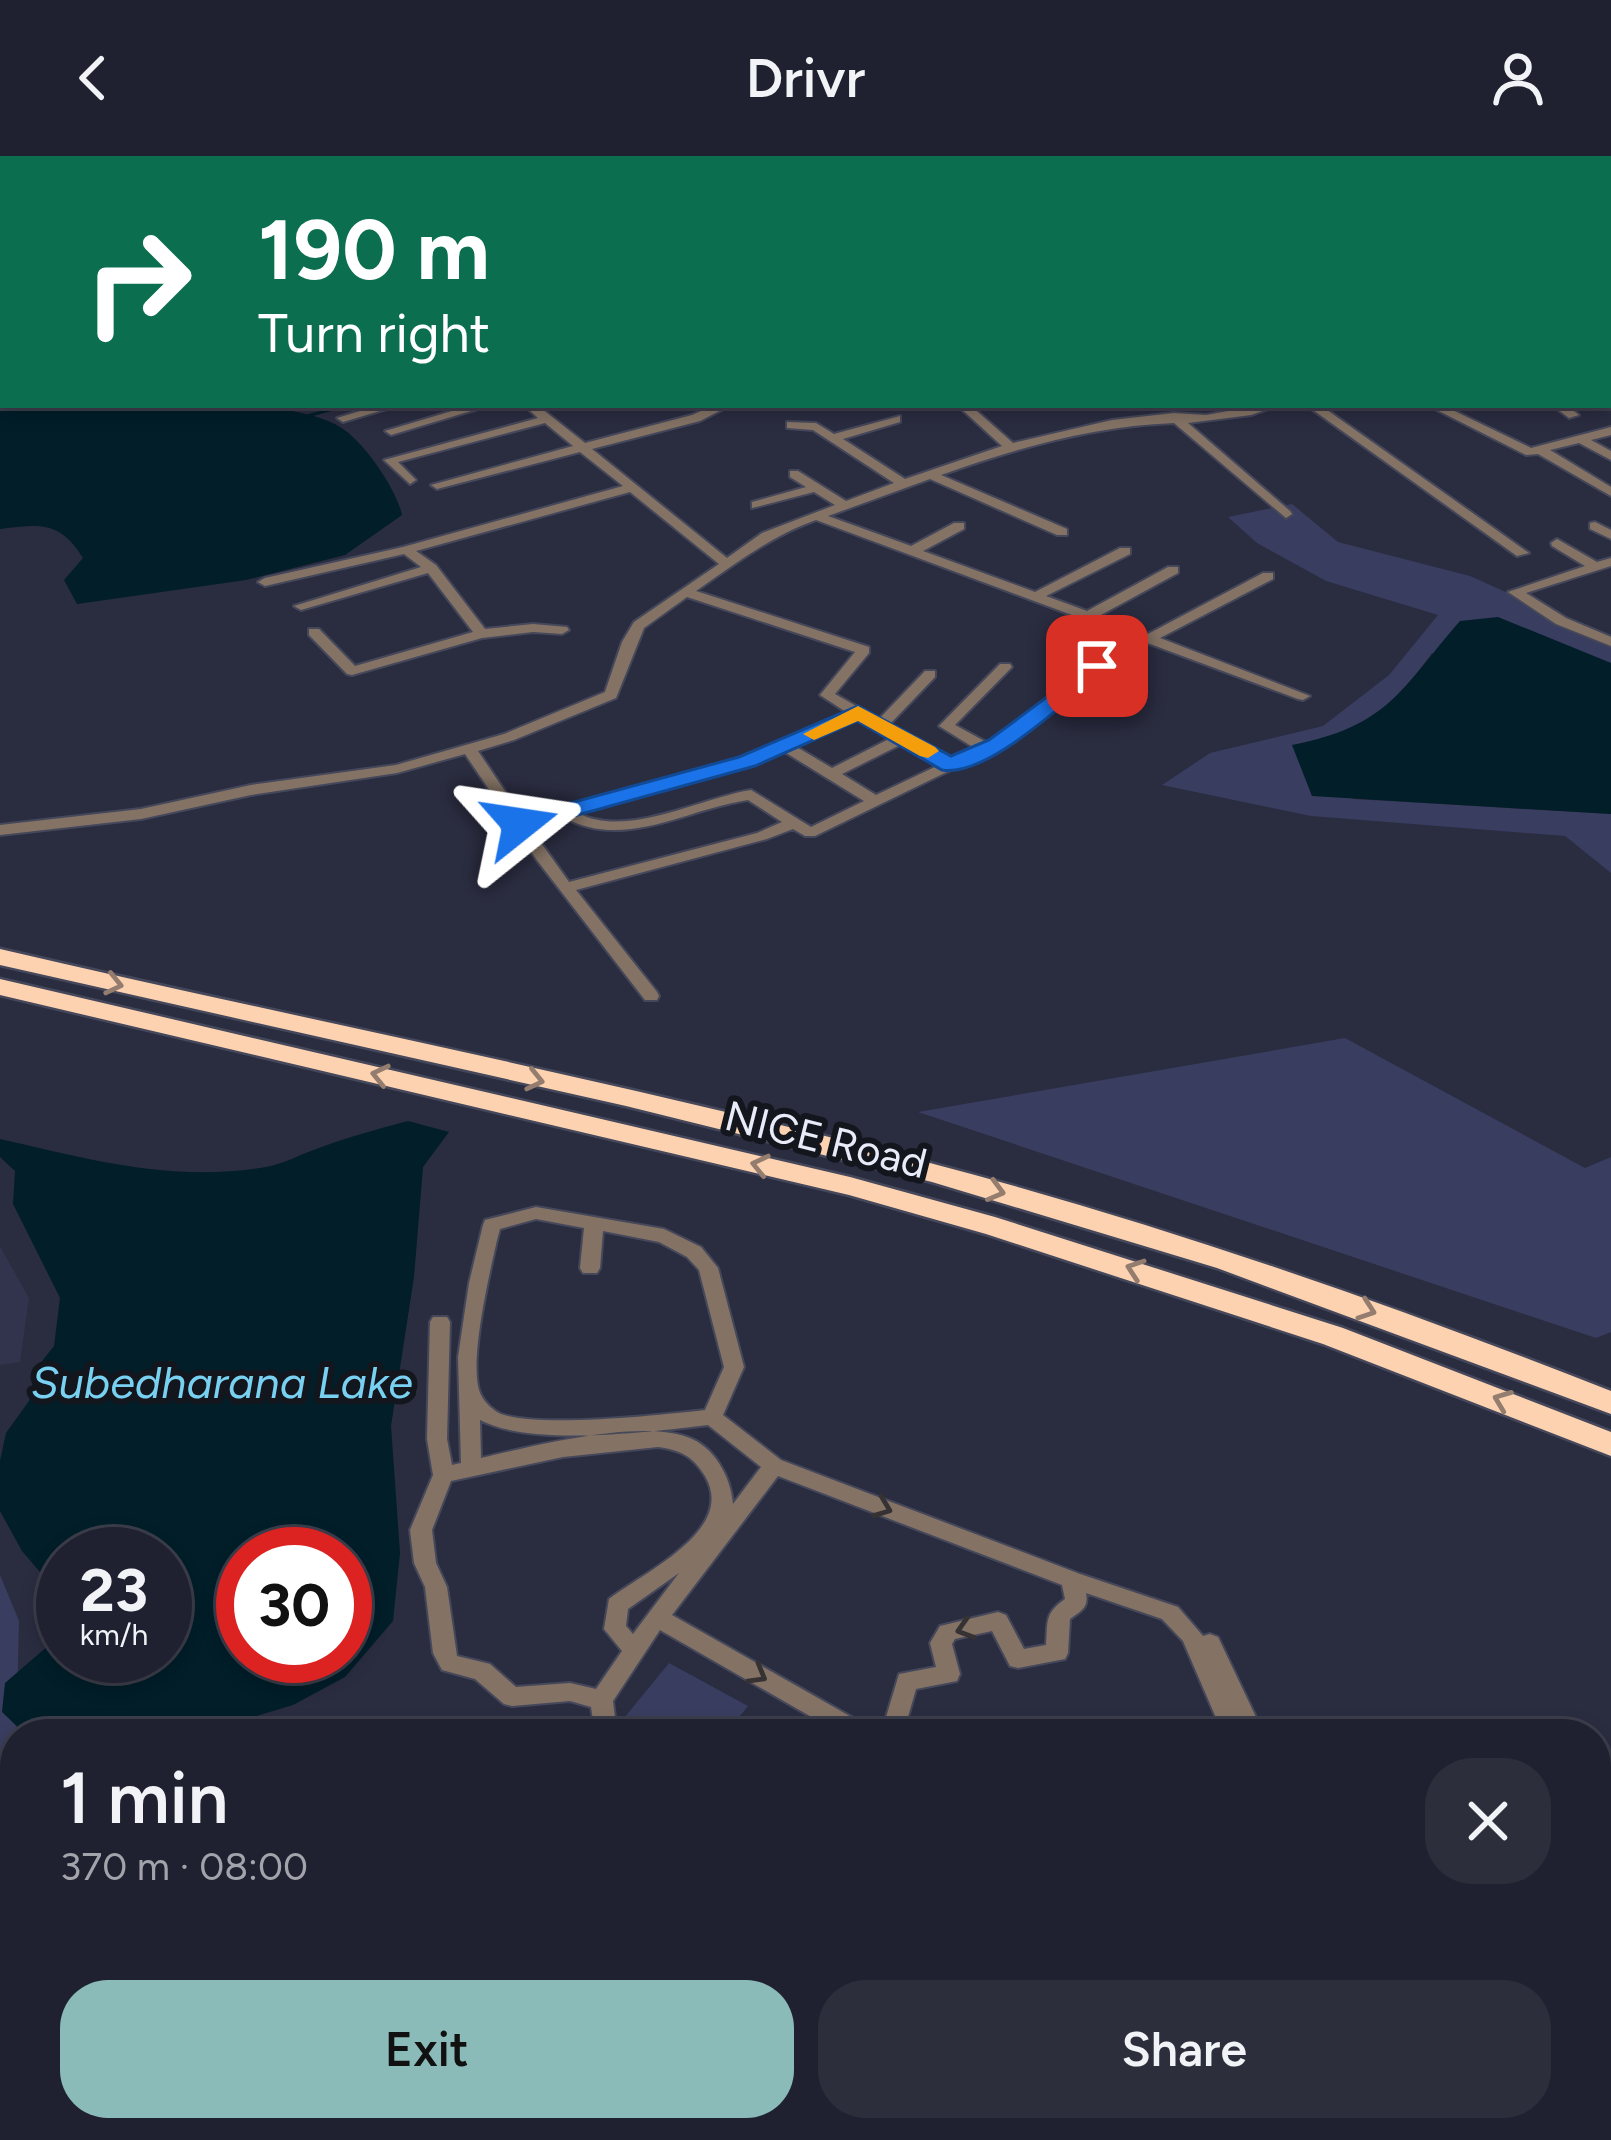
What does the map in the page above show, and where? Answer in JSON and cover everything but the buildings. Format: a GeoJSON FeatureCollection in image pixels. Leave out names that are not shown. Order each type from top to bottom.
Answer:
{"type":"FeatureCollection","features":[{"type":"Feature","properties":{"kind":"highway","name":"NICE Road"},"geometry":{"type":"LineString","coordinates":[[0,957],[836,1148],[1006,1194],[1250,1269],[1611,1403]]}},
{"type":"Feature","properties":{"kind":"highway","name":"NICE Road"},"geometry":{"type":"LineString","coordinates":[[0,987],[850,1186],[995,1227],[1333,1336],[1611,1444]]}},
{"type":"Feature","properties":{"kind":"street"},"geometry":{"type":"LineString","coordinates":[[343,418],[382,408]]}},
{"type":"Feature","properties":{"kind":"street"},"geometry":{"type":"LineString","coordinates":[[392,431],[474,408]]}},
{"type":"Feature","properties":{"kind":"street"},"geometry":{"type":"LineString","coordinates":[[534,408],[726,563]]}},
{"type":"Feature","properties":{"kind":"street"},"geometry":{"type":"LineString","coordinates":[[437,485],[696,418],[718,408]]}},
{"type":"Feature","properties":{"kind":"street"},"geometry":{"type":"LineString","coordinates":[[966,408],[1009,446]]}},
{"type":"Feature","properties":{"kind":"street"},"geometry":{"type":"LineString","coordinates":[[0,830],[141,814],[250,790],[398,769],[470,751],[610,695],[619,684],[628,638],[684,592],[767,536],[1009,446],[1099,425],[1249,408]]}},
{"type":"Feature","properties":{"kind":"street"},"geometry":{"type":"LineString","coordinates":[[1316,408],[1551,580]]}},
{"type":"Feature","properties":{"kind":"street"},"geometry":{"type":"LineString","coordinates":[[1439,408],[1518,449],[1541,450],[1611,431]]}},
{"type":"Feature","properties":{"kind":"street"},"geometry":{"type":"LineString","coordinates":[[1562,408],[1573,415]]}},
{"type":"Feature","properties":{"kind":"street"},"geometry":{"type":"LineString","coordinates":[[1174,417],[1286,514]]}},
{"type":"Feature","properties":{"kind":"street"},"geometry":{"type":"LineString","coordinates":[[410,480],[390,460],[547,418]]}},
{"type":"Feature","properties":{"kind":"street"},"geometry":{"type":"LineString","coordinates":[[833,438],[896,419]]}},
{"type":"Feature","properties":{"kind":"street"},"geometry":{"type":"LineString","coordinates":[[790,425],[816,427],[904,485]]}},
{"type":"Feature","properties":{"kind":"street"},"geometry":{"type":"LineString","coordinates":[[1582,439],[1611,456]]}},
{"type":"Feature","properties":{"kind":"street"},"geometry":{"type":"LineString","coordinates":[[1541,450],[1611,492]]}},
{"type":"Feature","properties":{"kind":"street"},"geometry":{"type":"LineString","coordinates":[[794,474],[846,506]]}},
{"type":"Feature","properties":{"kind":"street"},"geometry":{"type":"LineString","coordinates":[[932,475],[1062,532]]}},
{"type":"Feature","properties":{"kind":"street"},"geometry":{"type":"LineString","coordinates":[[265,582],[406,550],[632,487]]}},
{"type":"Feature","properties":{"kind":"street"},"geometry":{"type":"LineString","coordinates":[[756,505],[816,488]]}},
{"type":"Feature","properties":{"kind":"street"},"geometry":{"type":"LineString","coordinates":[[817,516],[1303,696]]}},
{"type":"Feature","properties":{"kind":"street"},"geometry":{"type":"LineString","coordinates":[[912,551],[959,526]]}},
{"type":"Feature","properties":{"kind":"street"},"geometry":{"type":"LineString","coordinates":[[1595,526],[1611,535]]}},
{"type":"Feature","properties":{"kind":"street"},"geometry":{"type":"LineString","coordinates":[[1557,543],[1604,564]]}},
{"type":"Feature","properties":{"kind":"street"},"geometry":{"type":"LineString","coordinates":[[406,550],[431,568],[481,634]]}},
{"type":"Feature","properties":{"kind":"street"},"geometry":{"type":"LineString","coordinates":[[1035,597],[1125,551]]}},
{"type":"Feature","properties":{"kind":"street"},"geometry":{"type":"LineString","coordinates":[[1604,564],[1515,595],[1611,642]]}},
{"type":"Feature","properties":{"kind":"street"},"geometry":{"type":"LineString","coordinates":[[301,606],[431,568]]}},
{"type":"Feature","properties":{"kind":"street"},"geometry":{"type":"LineString","coordinates":[[1088,616],[1173,570]]}},
{"type":"Feature","properties":{"kind":"street"},"geometry":{"type":"LineString","coordinates":[[1149,639],[1268,576]]}},
{"type":"Feature","properties":{"kind":"street"},"geometry":{"type":"LineString","coordinates":[[684,592],[864,650],[827,695],[950,765]]}},
{"type":"Feature","properties":{"kind":"street"},"geometry":{"type":"LineString","coordinates":[[314,632],[352,671],[481,634],[562,630]]}},
{"type":"Feature","properties":{"kind":"street"},"geometry":{"type":"LineString","coordinates":[[565,812],[580,824],[633,824],[751,795],[810,833],[989,750],[1097,666]]}},
{"type":"Feature","properties":{"kind":"street"},"geometry":{"type":"LineString","coordinates":[[989,750],[946,726],[1004,667]]}},
{"type":"Feature","properties":{"kind":"street"},"geometry":{"type":"LineString","coordinates":[[881,724],[930,674]]}},
{"type":"Feature","properties":{"kind":"street"},"geometry":{"type":"LineString","coordinates":[[520,824],[787,747],[858,712]]}},
{"type":"Feature","properties":{"kind":"street"},"geometry":{"type":"LineString","coordinates":[[831,775],[904,737]]}},
{"type":"Feature","properties":{"kind":"street"},"geometry":{"type":"LineString","coordinates":[[787,747],[875,802]]}},
{"type":"Feature","properties":{"kind":"street"},"geometry":{"type":"LineString","coordinates":[[470,751],[650,996]]}},
{"type":"Feature","properties":{"kind":"street"},"geometry":{"type":"LineString","coordinates":[[567,886],[762,836],[795,822]]}},
{"type":"Feature","properties":{"kind":"street"},"geometry":{"type":"LineString","coordinates":[[471,1468],[468,1369],[482,1262],[492,1225],[536,1213],[664,1236],[694,1252],[708,1268],[734,1367],[712,1418]]}},
{"type":"Feature","properties":{"kind":"street"},"geometry":{"type":"LineString","coordinates":[[590,1268],[594,1223]]}},
{"type":"Feature","properties":{"kind":"street"},"geometry":{"type":"LineString","coordinates":[[440,1322],[437,1439],[443,1475],[421,1530],[425,1563],[436,1587],[444,1653],[450,1663],[482,1671],[512,1697],[569,1692],[601,1700]]}},
{"type":"Feature","properties":{"kind":"street"},"geometry":{"type":"LineString","coordinates":[[469,1393],[488,1416],[506,1424],[712,1418],[774,1466],[1170,1613],[1184,1625],[1227,1719]]}},
{"type":"Feature","properties":{"kind":"street"},"geometry":{"type":"LineString","coordinates":[[443,1475],[557,1451],[657,1440],[682,1442],[707,1462],[721,1483],[717,1522],[680,1562],[617,1605],[615,1630],[634,1650]]}},
{"type":"Feature","properties":{"kind":"street"},"geometry":{"type":"LineString","coordinates":[[604,1719],[601,1700],[634,1650],[774,1466]]}},
{"type":"Feature","properties":{"kind":"street"},"geometry":{"type":"LineString","coordinates":[[899,1719],[907,1681],[949,1675],[941,1643],[948,1632],[998,1621],[1018,1659],[1057,1653],[1059,1615],[1077,1603],[1072,1580]]}},
{"type":"Feature","properties":{"kind":"street"},"geometry":{"type":"LineString","coordinates":[[657,1617],[834,1719]]}},
{"type":"Feature","properties":{"kind":"street"},"geometry":{"type":"LineString","coordinates":[[1210,1643],[1246,1719]]}},
{"type":"Feature","properties":{"kind":"shaded area"},"geometry":{"type":"Polygon","coordinates":[[[1292,504],[1338,542],[1470,576],[1611,639],[1611,663],[1593,658],[1432,653],[1396,701],[1341,736],[1293,746],[1354,799],[1611,814],[1611,873],[1565,836],[1311,816],[1162,785],[1210,753],[1323,726],[1389,675],[1438,615],[1326,581],[1257,543],[1228,517],[1292,504]]]}},
{"type":"Feature","properties":{"kind":"shaded area"},"geometry":{"type":"Polygon","coordinates":[[[1345,1038],[1585,1168],[1611,1157],[1611,1332],[1596,1338],[918,1112],[1345,1038]]]}},
{"type":"Feature","properties":{"kind":"shaded area"},"geometry":{"type":"Polygon","coordinates":[[[0,1246],[29,1298],[20,1362],[0,1365],[0,1246]]]}},
{"type":"Feature","properties":{"kind":"shaded area"},"geometry":{"type":"Polygon","coordinates":[[[0,1575],[19,1621],[17,1719],[0,1719],[0,1575]]]}},
{"type":"Feature","properties":{"kind":"shaded area"},"geometry":{"type":"Polygon","coordinates":[[[669,1663],[748,1706],[738,1719],[623,1719],[669,1663]]]}},
{"type":"Feature","properties":{"kind":"water"},"geometry":{"type":"Polygon","coordinates":[[[0,408],[273,408],[311,415],[340,427],[359,443],[386,480],[402,515],[345,555],[246,580],[77,604],[64,580],[83,558],[66,537],[38,526],[0,529],[0,408]]]}},
{"type":"Feature","properties":{"kind":"water"},"geometry":{"type":"Polygon","coordinates":[[[1498,617],[1611,663],[1611,814],[1312,796],[1292,745],[1325,737],[1372,716],[1406,686],[1460,621],[1498,617]]]}},
{"type":"Feature","properties":{"kind":"water","name":"Subedharana Lake"},"geometry":{"type":"Polygon","coordinates":[[[408,1121],[449,1132],[423,1167],[414,1277],[391,1426],[400,1553],[393,1621],[372,1646],[372,1527],[216,1527],[216,1683],[334,1683],[293,1705],[246,1719],[9,1719],[2,1712],[5,1683],[36,1656],[36,1683],[192,1683],[192,1527],[36,1527],[36,1567],[0,1511],[0,1461],[6,1433],[29,1401],[35,1370],[54,1346],[60,1298],[13,1204],[15,1171],[0,1157],[0,1139],[132,1167],[198,1172],[273,1166],[408,1121]]]}},
{"type":"Feature","properties":{"kind":"waterway"},"geometry":{"type":"LineString","coordinates":[[307,416],[337,408]]}},
{"type":"Feature","properties":{"kind":"slow traffic"},"geometry":{"type":"LineString","coordinates":[[814,734],[858,712],[928,751]]}},
{"type":"Feature","properties":{"kind":"route"},"geometry":{"type":"LineString","coordinates":[[520,824],[747,762],[858,712],[950,765],[997,745],[1097,666]]}}]}
